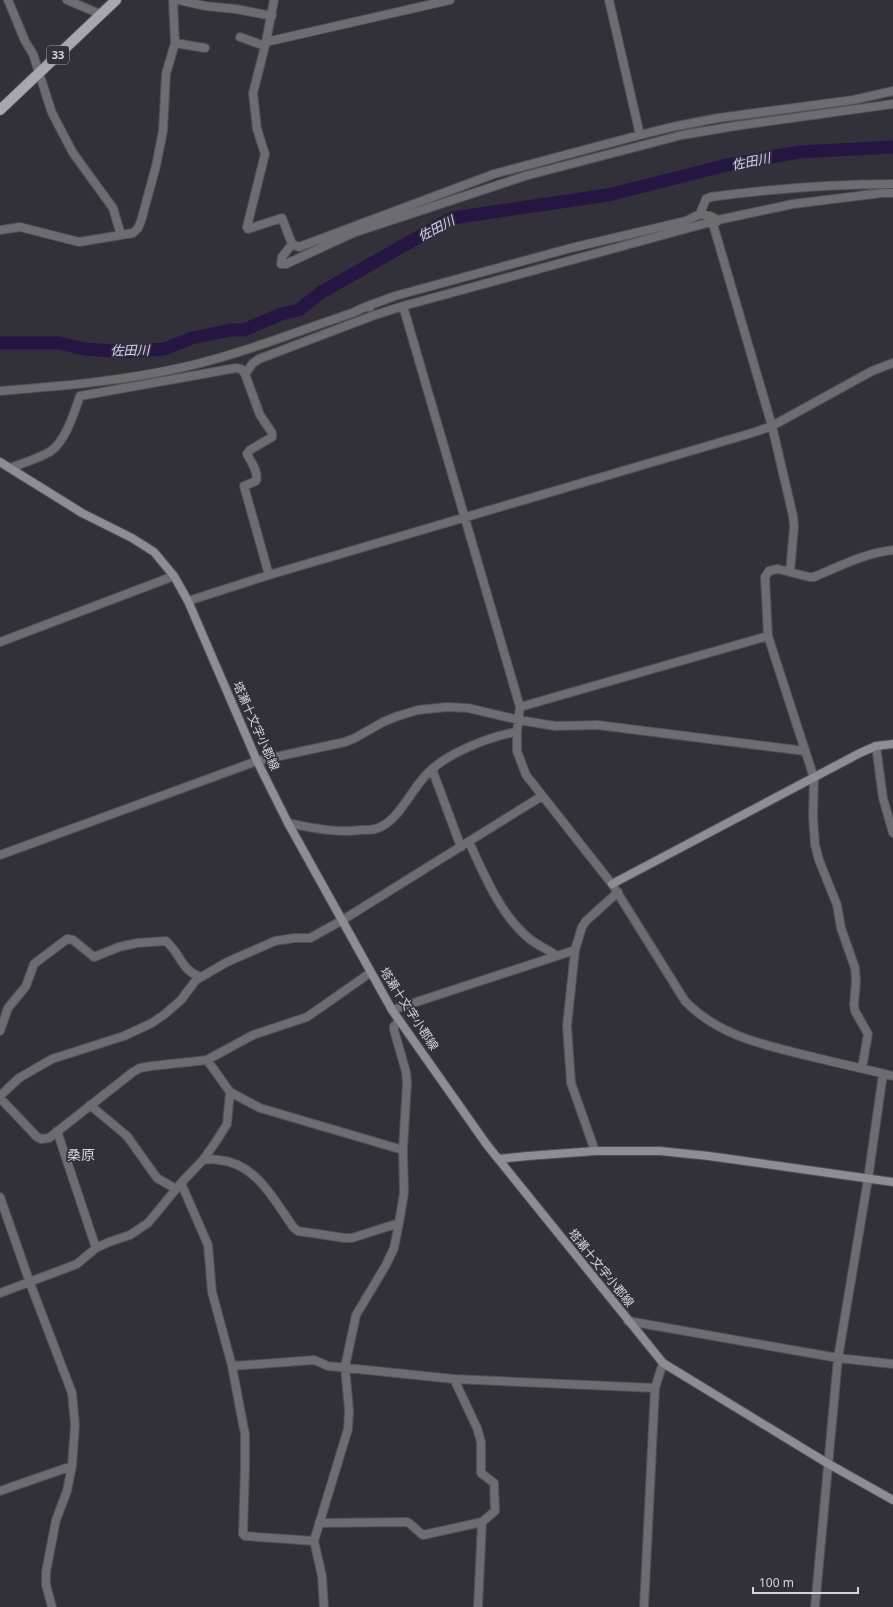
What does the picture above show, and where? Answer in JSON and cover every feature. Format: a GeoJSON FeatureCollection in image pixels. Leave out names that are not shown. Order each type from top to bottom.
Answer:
{"type":"FeatureCollection","features":[{"type":"Feature","properties":{"kind":"main road","name":"33"},"geometry":{"type":"LineString","coordinates":[[0,110],[116,0]]}},
{"type":"Feature","properties":{"kind":"main road","name":"塔瀬十文字小郡線"},"geometry":{"type":"LineString","coordinates":[[0,462],[82,513],[132,538],[154,552],[174,576],[188,601],[257,761],[288,823],[341,921],[392,1010],[487,1145],[628,1321],[664,1363],[827,1463],[893,1500]]}},
{"type":"Feature","properties":{"kind":"main road"},"geometry":{"type":"LineString","coordinates":[[612,884],[814,778],[860,752],[876,746],[893,744]]}},
{"type":"Feature","properties":{"kind":"main road"},"geometry":{"type":"LineString","coordinates":[[499,1159],[595,1151],[660,1151],[709,1156],[893,1182]]}},
{"type":"Feature","properties":{"kind":"street"},"geometry":{"type":"LineString","coordinates":[[8,0],[25,41],[33,54],[52,113],[73,153],[113,208],[120,235]]}},
{"type":"Feature","properties":{"kind":"street"},"geometry":{"type":"LineString","coordinates":[[67,0],[100,14]]}},
{"type":"Feature","properties":{"kind":"street"},"geometry":{"type":"LineString","coordinates":[[0,230],[20,227],[79,242],[136,231],[141,221],[156,166],[163,131],[166,74],[175,43],[173,0]]}},
{"type":"Feature","properties":{"kind":"street"},"geometry":{"type":"LineString","coordinates":[[179,0],[205,6],[236,9],[272,16]]}},
{"type":"Feature","properties":{"kind":"street"},"geometry":{"type":"LineString","coordinates":[[274,0],[266,44],[253,93],[257,129],[265,154],[247,227],[248,229],[282,218],[292,244],[299,247],[494,174],[640,135],[718,118],[853,100],[893,91]]}},
{"type":"Feature","properties":{"kind":"street"},"geometry":{"type":"LineString","coordinates":[[240,38],[266,44],[450,0]]}},
{"type":"Feature","properties":{"kind":"street"},"geometry":{"type":"LineString","coordinates":[[609,0],[640,135]]}},
{"type":"Feature","properties":{"kind":"street"},"geometry":{"type":"LineString","coordinates":[[175,43],[205,48]]}},
{"type":"Feature","properties":{"kind":"street"},"geometry":{"type":"LineString","coordinates":[[292,244],[282,257],[281,264],[286,264],[353,233],[525,176],[682,135],[893,104]]}},
{"type":"Feature","properties":{"kind":"street"},"geometry":{"type":"LineString","coordinates":[[700,214],[704,201],[711,198],[794,188],[893,184]]}},
{"type":"Feature","properties":{"kind":"street"},"geometry":{"type":"LineString","coordinates":[[245,374],[258,359],[366,318],[403,306],[718,220],[793,204],[893,193]]}},
{"type":"Feature","properties":{"kind":"street"},"geometry":{"type":"LineString","coordinates":[[0,391],[96,383],[183,367],[231,355],[352,313],[395,296],[571,248],[686,221],[700,214],[710,216],[718,220]]}},
{"type":"Feature","properties":{"kind":"street"},"geometry":{"type":"LineString","coordinates":[[718,220],[713,224],[772,426],[793,516],[794,527],[790,572]]}},
{"type":"Feature","properties":{"kind":"street"},"geometry":{"type":"LineString","coordinates":[[366,307],[403,306]]}},
{"type":"Feature","properties":{"kind":"street"},"geometry":{"type":"LineString","coordinates":[[403,306],[520,707],[517,732],[517,751],[526,775],[618,892],[685,1001],[696,1012],[712,1024],[730,1033],[759,1044],[893,1076]]}},
{"type":"Feature","properties":{"kind":"street"},"geometry":{"type":"LineString","coordinates":[[188,601],[269,575],[755,432],[772,426],[872,371],[893,363]]}},
{"type":"Feature","properties":{"kind":"street"},"geometry":{"type":"LineString","coordinates":[[10,468],[50,451],[59,441],[72,420],[80,396],[236,368],[241,369],[245,374],[260,415],[272,433],[272,437],[250,450],[247,454],[257,473],[257,477],[256,480],[244,486],[269,575]]}},
{"type":"Feature","properties":{"kind":"street"},"geometry":{"type":"LineString","coordinates":[[862,1068],[868,1034],[855,1010],[855,968],[841,928],[838,904],[819,860],[815,845],[813,817],[814,778],[768,636],[766,574],[769,571],[778,569],[814,577],[864,556],[880,551],[893,550]]}},
{"type":"Feature","properties":{"kind":"street"},"geometry":{"type":"LineString","coordinates":[[0,642],[174,576]]}},
{"type":"Feature","properties":{"kind":"street"},"geometry":{"type":"LineString","coordinates":[[520,707],[768,636]]}},
{"type":"Feature","properties":{"kind":"street"},"geometry":{"type":"LineString","coordinates":[[0,855],[257,761],[345,742],[383,722],[418,710],[447,707],[468,708],[519,720],[555,726],[597,725],[805,751]]}},
{"type":"Feature","properties":{"kind":"street"},"geometry":{"type":"LineString","coordinates":[[288,823],[323,831],[346,832],[376,829],[386,824],[396,816],[416,786],[443,760],[489,738],[517,732]]}},
{"type":"Feature","properties":{"kind":"street"},"geometry":{"type":"LineString","coordinates":[[876,746],[883,798],[893,833]]}},
{"type":"Feature","properties":{"kind":"street"},"geometry":{"type":"LineString","coordinates":[[432,769],[461,847]]}},
{"type":"Feature","properties":{"kind":"street"},"geometry":{"type":"LineString","coordinates":[[370,973],[307,1017],[253,1035],[207,1060],[140,1068],[45,1139],[37,1137],[0,1097],[19,1078],[52,1058],[124,1036],[152,1023],[181,1000],[190,986],[200,977],[261,946],[285,939],[310,938],[341,921],[542,796]]}},
{"type":"Feature","properties":{"kind":"street"},"geometry":{"type":"LineString","coordinates":[[469,842],[490,887],[511,920],[530,939],[557,956]]}},
{"type":"Feature","properties":{"kind":"street"},"geometry":{"type":"LineString","coordinates":[[595,1151],[571,1084],[567,1026],[575,950],[582,927],[586,921],[618,892]]}},
{"type":"Feature","properties":{"kind":"street"},"geometry":{"type":"LineString","coordinates":[[0,1031],[8,1008],[26,986],[34,964],[64,940],[73,940],[94,957],[120,947],[137,943],[166,941],[176,952],[188,970],[200,977]]}},
{"type":"Feature","properties":{"kind":"street"},"geometry":{"type":"LineString","coordinates":[[392,1010],[575,950]]}},
{"type":"Feature","properties":{"kind":"street"},"geometry":{"type":"LineString","coordinates":[[324,1607],[322,1576],[314,1541],[348,1429],[349,1410],[345,1367],[356,1315],[386,1265],[394,1248],[404,1193],[403,1150],[407,1083],[406,1072],[394,1030],[394,1026],[400,1021]]}},
{"type":"Feature","properties":{"kind":"street"},"geometry":{"type":"LineString","coordinates":[[207,1060],[230,1092],[260,1108],[403,1150]]}},
{"type":"Feature","properties":{"kind":"street"},"geometry":{"type":"LineString","coordinates":[[815,1607],[827,1463],[838,1358],[868,1179],[883,1074]]}},
{"type":"Feature","properties":{"kind":"street"},"geometry":{"type":"LineString","coordinates":[[0,1293],[30,1283],[77,1264],[96,1248],[130,1235],[148,1223],[203,1160],[227,1124],[230,1092]]}},
{"type":"Feature","properties":{"kind":"street"},"geometry":{"type":"LineString","coordinates":[[90,1104],[99,1114],[127,1136],[157,1178],[179,1186],[208,1245],[212,1292],[232,1366],[245,1434],[243,1534],[245,1536],[314,1541]]}},
{"type":"Feature","properties":{"kind":"street"},"geometry":{"type":"LineString","coordinates":[[57,1131],[96,1248]]}},
{"type":"Feature","properties":{"kind":"street"},"geometry":{"type":"LineString","coordinates":[[203,1160],[224,1160],[237,1164],[249,1171],[261,1181],[294,1228],[298,1230],[352,1238],[399,1223]]}},
{"type":"Feature","properties":{"kind":"street"},"geometry":{"type":"LineString","coordinates":[[0,1197],[30,1283],[72,1393],[75,1425],[72,1466],[67,1491],[56,1520],[46,1572],[46,1585],[52,1607]]}},
{"type":"Feature","properties":{"kind":"street"},"geometry":{"type":"LineString","coordinates":[[628,1321],[838,1358],[893,1364]]}},
{"type":"Feature","properties":{"kind":"street"},"geometry":{"type":"LineString","coordinates":[[232,1366],[314,1360],[328,1366],[454,1379],[655,1388]]}},
{"type":"Feature","properties":{"kind":"street"},"geometry":{"type":"LineString","coordinates":[[644,1607],[655,1388],[664,1363]]}},
{"type":"Feature","properties":{"kind":"street"},"geometry":{"type":"LineString","coordinates":[[319,1523],[407,1522],[411,1524],[418,1532],[423,1534],[482,1522],[495,1511],[494,1483],[481,1473],[481,1442],[477,1428],[454,1379]]}},
{"type":"Feature","properties":{"kind":"street"},"geometry":{"type":"LineString","coordinates":[[0,1491],[72,1466]]}},
{"type":"Feature","properties":{"kind":"street"},"geometry":{"type":"LineString","coordinates":[[478,1607],[482,1522]]}},
{"type":"Feature","properties":{"kind":"waterway","name":"佐田川"},"geometry":{"type":"LineString","coordinates":[[0,343],[59,343],[84,349],[128,352],[164,349],[192,338],[231,330],[244,330],[281,314],[299,310],[320,293],[452,218],[608,195],[727,165],[799,152],[893,147]]}},
{"type":"Feature","properties":{"kind":"district","name":"桑原"},"geometry":{"type":"Point","coordinates":[81,1155]}}]}
